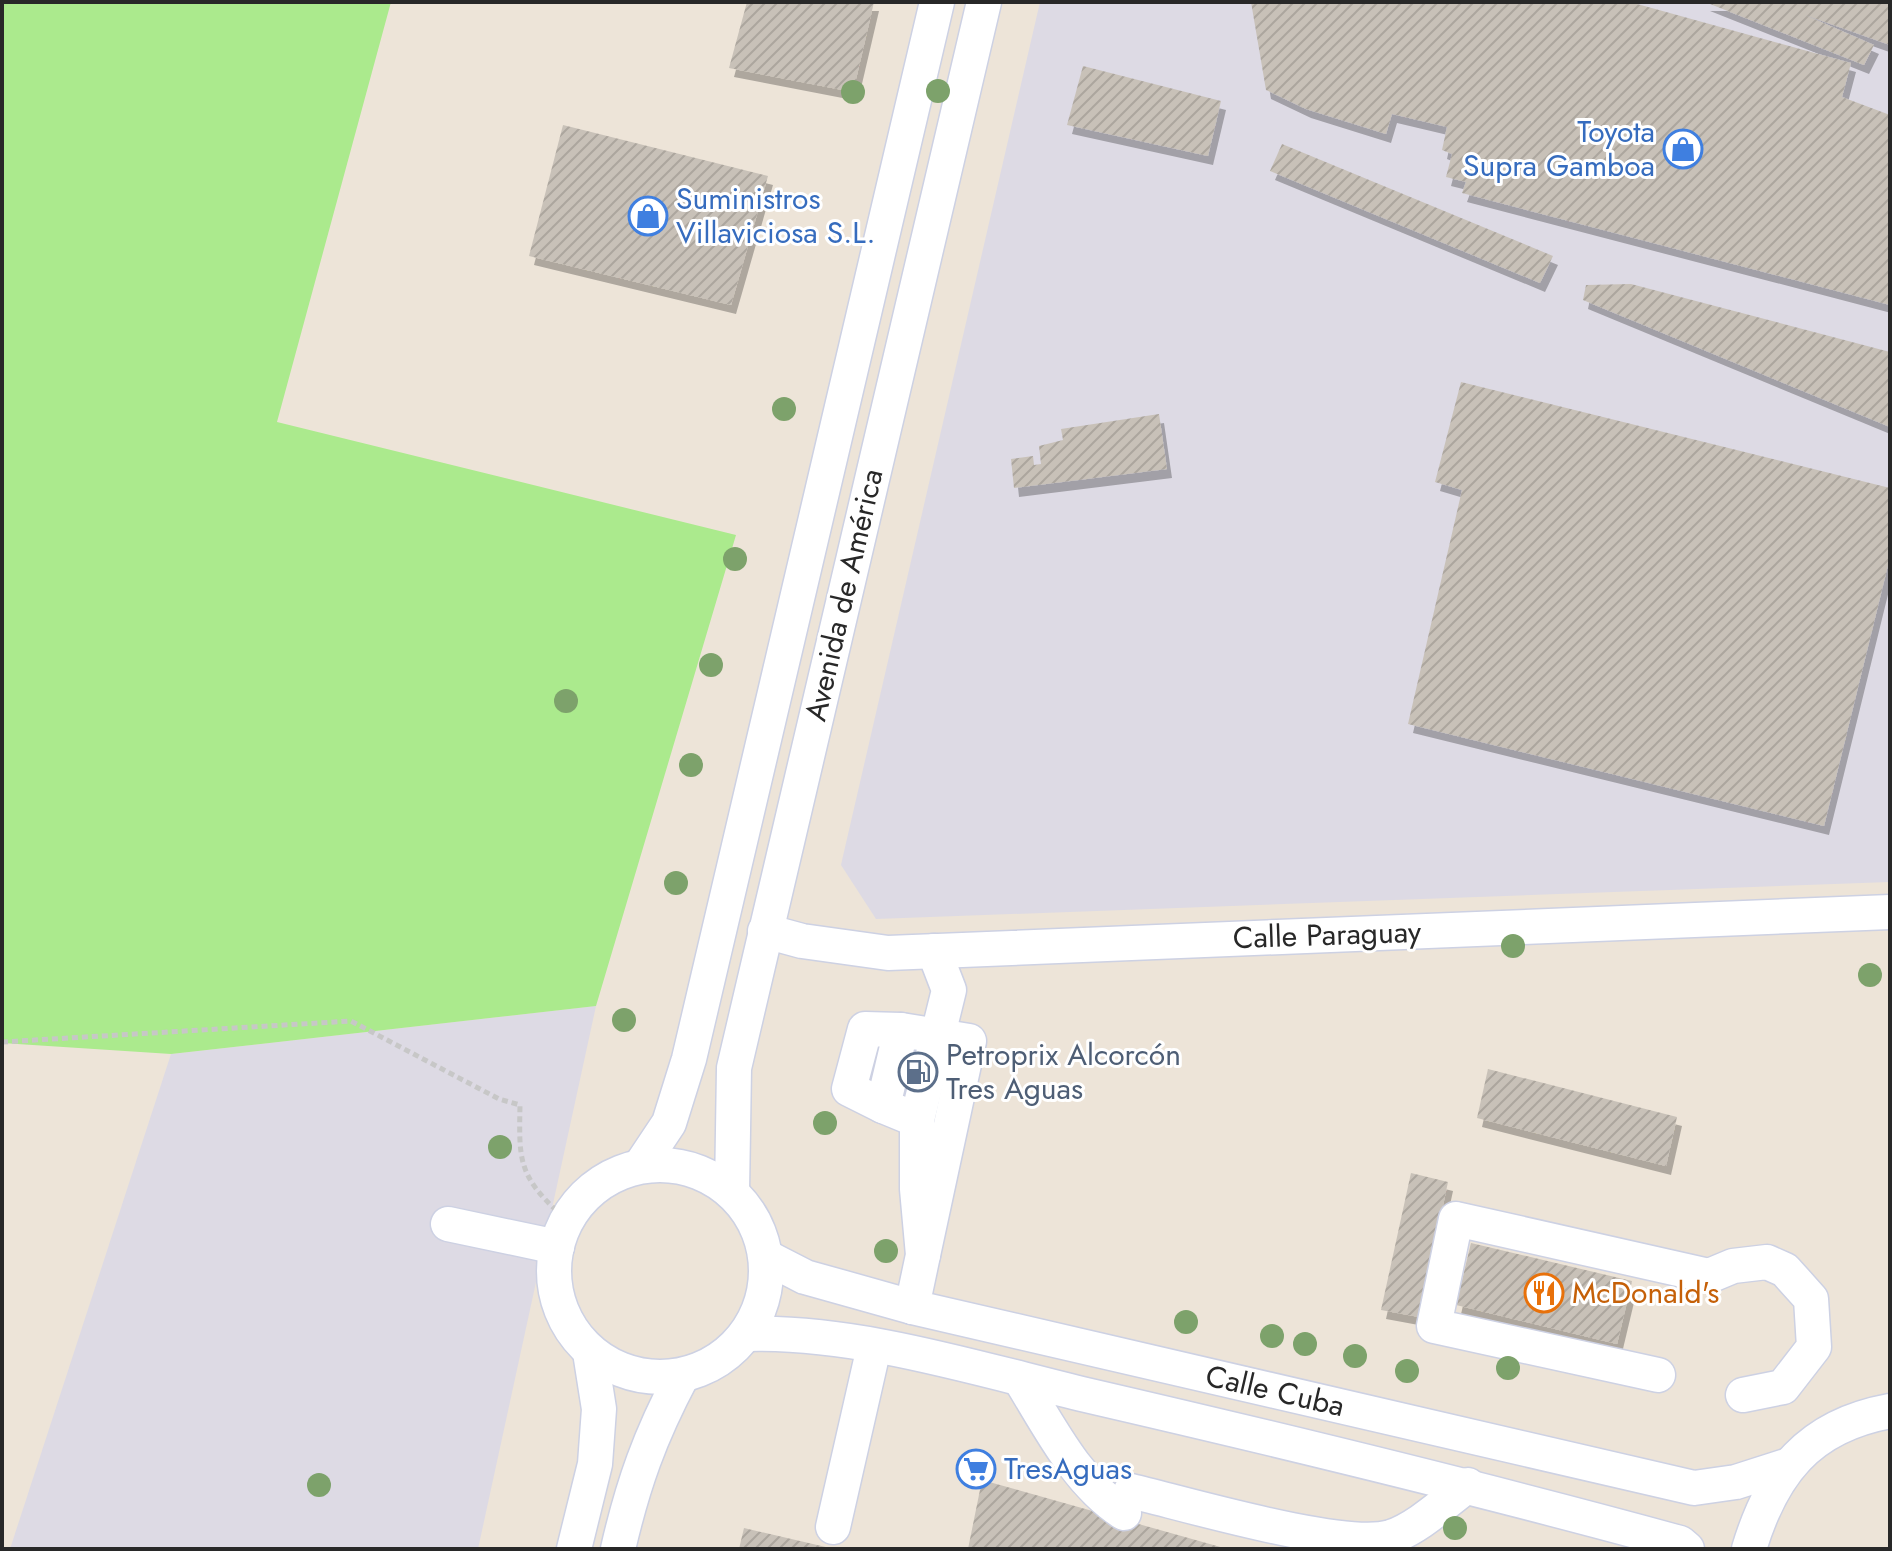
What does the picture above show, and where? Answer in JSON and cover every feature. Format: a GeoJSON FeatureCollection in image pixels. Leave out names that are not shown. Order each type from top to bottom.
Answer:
{"type":"FeatureCollection","features":[{"type":"Feature","properties":{"kind":"street","name":"Avenida de América"},"geometry":{"type":"LineString","coordinates":[[641,1165],[669,1123],[689,1059],[937,2]]}},
{"type":"Feature","properties":{"kind":"street","name":"Avenida de América"},"geometry":{"type":"LineString","coordinates":[[732,1192],[734,1068],[984,2]]}},
{"type":"Feature","properties":{"kind":"street","name":"Calle Paraguay"},"geometry":{"type":"LineString","coordinates":[[765,931],[802,941],[888,953],[1890,912]]}},
{"type":"Feature","properties":{"kind":"street"},"geometry":{"type":"LineString","coordinates":[[923,1255],[917,1189],[917,1120],[949,990],[934,951]]}},
{"type":"Feature","properties":{"kind":"street"},"geometry":{"type":"LineString","coordinates":[[912,1307],[969,1041],[937,1033],[901,1030],[883,1106],[917,1120]]}},
{"type":"Feature","properties":{"kind":"street"},"geometry":{"type":"LineString","coordinates":[[673,1164],[705,1173],[732,1192],[755,1221],[766,1257],[766,1284],[760,1310],[747,1334],[729,1353],[707,1367],[682,1376],[649,1377],[618,1369],[590,1352],[571,1330],[558,1304],[553,1275],[562,1233],[586,1194],[611,1176],[641,1165],[673,1164]]}},
{"type":"Feature","properties":{"kind":"street"},"geometry":{"type":"LineString","coordinates":[[1658,1375],[1434,1326],[1456,1219],[1709,1276],[1733,1266],[1767,1262],[1785,1270],[1811,1299],[1814,1347],[1783,1387],[1743,1395]]}},
{"type":"Feature","properties":{"kind":"street"},"geometry":{"type":"LineString","coordinates":[[448,1224],[562,1233]]}},
{"type":"Feature","properties":{"kind":"street","name":"Calle Cuba"},"geometry":{"type":"LineString","coordinates":[[766,1257],[805,1277],[912,1307],[1694,1488],[1736,1482],[1789,1465]]}},
{"type":"Feature","properties":{"kind":"street","name":"Calle Cuba"},"geometry":{"type":"LineString","coordinates":[[747,1334],[797,1332],[1020,1379],[1468,1485],[1680,1543],[1687,1549]]}},
{"type":"Feature","properties":{"kind":"street"},"geometry":{"type":"LineString","coordinates":[[833,1527],[874,1347]]}},
{"type":"Feature","properties":{"kind":"street"},"geometry":{"type":"LineString","coordinates":[[574,1549],[595,1464],[599,1409],[590,1352]]}},
{"type":"Feature","properties":{"kind":"street"},"geometry":{"type":"LineString","coordinates":[[618,1549],[634,1481],[659,1418],[682,1376]]}},
{"type":"Feature","properties":{"kind":"street"},"geometry":{"type":"LineString","coordinates":[[1020,1379],[1081,1473],[1105,1501],[1128,1502],[1323,1537],[1364,1540],[1391,1537],[1468,1485]]}},
{"type":"Feature","properties":{"kind":"street"},"geometry":{"type":"LineString","coordinates":[[1749,1549],[1762,1505],[1789,1465],[1818,1440],[1840,1427],[1889,1410]]}},
{"type":"Feature","properties":{"kind":"path"},"geometry":{"type":"LineString","coordinates":[[2,1042],[351,1021],[499,1099],[520,1105],[519,1153],[534,1189],[562,1233]]}},
{"type":"Feature","properties":{"kind":"shaded area"},"geometry":{"type":"Polygon","coordinates":[[[1040,2],[1890,2],[1890,882],[876,919],[841,865],[1040,2]]]}},
{"type":"Feature","properties":{"kind":"shaded area"},"geometry":{"type":"Polygon","coordinates":[[[596,1006],[478,1549],[10,1549],[171,1054],[596,1006]]]}},
{"type":"Feature","properties":{"kind":"green space"},"geometry":{"type":"Polygon","coordinates":[[[2,2],[391,2],[277,422],[736,535],[596,1006],[171,1054],[2,1043],[2,2]]]}},
{"type":"Feature","properties":{"kind":"building"},"geometry":{"type":"Polygon","coordinates":[[[747,2],[874,2],[853,92],[729,68],[747,2]]]}},
{"type":"Feature","properties":{"kind":"building","name":"Toyota Supra Gamboa"},"geometry":{"type":"Polygon","coordinates":[[[1251,2],[1630,2],[1851,63],[1842,97],[1890,115],[1890,305],[1462,193],[1466,182],[1446,177],[1452,154],[1442,150],[1447,127],[1392,114],[1386,134],[1306,109],[1266,90],[1251,2]]]}},
{"type":"Feature","properties":{"kind":"building"},"geometry":{"type":"Polygon","coordinates":[[[1705,2],[1890,2],[1890,45],[1805,15],[1874,45],[1864,65],[1705,2]]]}},
{"type":"Feature","properties":{"kind":"building"},"geometry":{"type":"Polygon","coordinates":[[[1083,66],[1221,101],[1208,156],[1067,125],[1083,66]]]}},
{"type":"Feature","properties":{"kind":"building","name":"Suministros Villaviciosa S.L."},"geometry":{"type":"Polygon","coordinates":[[[563,125],[768,176],[731,305],[529,256],[563,125]]]}},
{"type":"Feature","properties":{"kind":"building"},"geometry":{"type":"Polygon","coordinates":[[[1282,144],[1553,256],[1540,283],[1270,171],[1282,144]]]}},
{"type":"Feature","properties":{"kind":"building"},"geometry":{"type":"Polygon","coordinates":[[[1631,284],[1890,352],[1890,427],[1583,300],[1586,285],[1631,284]]]}},
{"type":"Feature","properties":{"kind":"building"},"geometry":{"type":"Polygon","coordinates":[[[1461,382],[1890,488],[1890,557],[1824,826],[1408,724],[1462,490],[1435,482],[1461,382]]]}},
{"type":"Feature","properties":{"kind":"building"},"geometry":{"type":"Polygon","coordinates":[[[1159,414],[1167,469],[1014,488],[1011,459],[1033,456],[1034,465],[1041,464],[1039,446],[1063,440],[1061,429],[1159,414]]]}},
{"type":"Feature","properties":{"kind":"building"},"geometry":{"type":"Polygon","coordinates":[[[1488,1069],[1677,1117],[1666,1166],[1477,1118],[1488,1069]]]}},
{"type":"Feature","properties":{"kind":"building"},"geometry":{"type":"Polygon","coordinates":[[[1411,1173],[1448,1182],[1419,1317],[1381,1310],[1411,1173]]]}},
{"type":"Feature","properties":{"kind":"building","name":"McDonald's"},"geometry":{"type":"Polygon","coordinates":[[[1471,1243],[1632,1281],[1617,1344],[1456,1305],[1471,1243]]]}},
{"type":"Feature","properties":{"kind":"building","name":"TresAguas"},"geometry":{"type":"Polygon","coordinates":[[[982,1480],[1224,1548],[968,1549],[982,1480]]]}},
{"type":"Feature","properties":{"kind":"building"},"geometry":{"type":"Polygon","coordinates":[[[744,1528],[830,1548],[830,1549],[739,1549],[744,1528]]]}},
{"type":"Feature","properties":{"kind":"place","name":"Toyota Supra Gamboa"},"geometry":{"type":"Point","coordinates":[1683,149]}},
{"type":"Feature","properties":{"kind":"place","name":"Suministros Villaviciosa S.L."},"geometry":{"type":"Point","coordinates":[648,216]}},
{"type":"Feature","properties":{"kind":"place","name":"Petroprix Alcorcón Tres Aguas"},"geometry":{"type":"Point","coordinates":[918,1072]}},
{"type":"Feature","properties":{"kind":"place","name":"McDonald's"},"geometry":{"type":"Point","coordinates":[1544,1293]}},
{"type":"Feature","properties":{"kind":"place","name":"TresAguas"},"geometry":{"type":"Point","coordinates":[976,1469]}}]}
